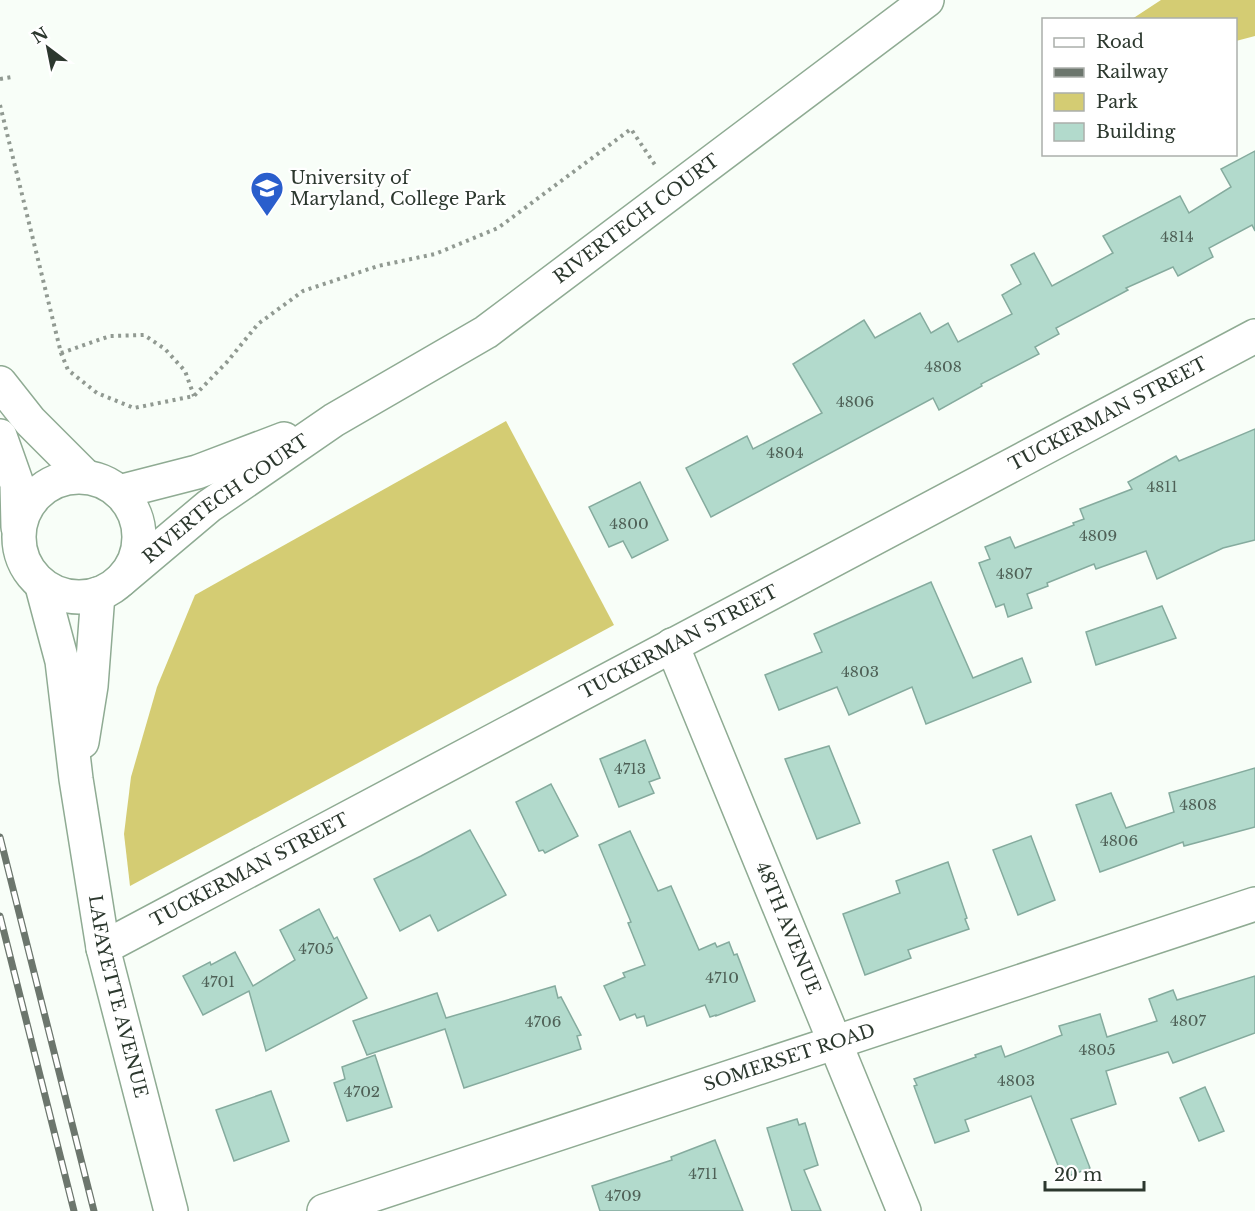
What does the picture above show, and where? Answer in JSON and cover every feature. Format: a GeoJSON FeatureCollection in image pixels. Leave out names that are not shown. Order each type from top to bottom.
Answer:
{"type":"FeatureCollection","features":[{"type":"Feature","properties":{"kind":"street","name":"RIVERTECH COURT"},"geometry":{"type":"LineString","coordinates":[[109,588],[209,506],[334,420],[486,332],[927,0]]}},
{"type":"Feature","properties":{"kind":"street","name":"TUCKERMAN STREET"},"geometry":{"type":"LineString","coordinates":[[103,948],[1255,336]]}},
{"type":"Feature","properties":{"kind":"street"},"geometry":{"type":"LineString","coordinates":[[0,383],[30,421],[85,476]]}},
{"type":"Feature","properties":{"kind":"street","name":"RIVERTECH COURT"},"geometry":{"type":"LineString","coordinates":[[119,492],[197,472],[334,420]]}},
{"type":"Feature","properties":{"kind":"street"},"geometry":{"type":"LineString","coordinates":[[0,436],[17,484],[18,534],[20,553],[28,571],[42,586],[60,595],[79,597],[109,588],[132,565],[139,546],[139,526],[132,507],[119,492],[103,481],[85,476],[66,477],[48,485],[33,498],[22,514],[18,534]]}},
{"type":"Feature","properties":{"kind":"street","name":"LAFAYETTE AVENUE"},"geometry":{"type":"LineString","coordinates":[[42,586],[62,661],[76,779],[103,948],[171,1211]]}},
{"type":"Feature","properties":{"kind":"street","name":"LAFAYETTE AVENUE"},"geometry":{"type":"LineString","coordinates":[[76,779],[109,588]]}},
{"type":"Feature","properties":{"kind":"street","name":"48TH AVENUE"},"geometry":{"type":"LineString","coordinates":[[672,645],[904,1211]]}},
{"type":"Feature","properties":{"kind":"street","name":"SOMERSET ROAD"},"geometry":{"type":"LineString","coordinates":[[324,1211],[1255,904]]}},
{"type":"Feature","properties":{"kind":"path"},"geometry":{"type":"LineString","coordinates":[[0,79],[12,77]]}},
{"type":"Feature","properties":{"kind":"path"},"geometry":{"type":"LineString","coordinates":[[0,105],[61,353],[68,370],[98,393],[135,408],[194,396],[227,362],[258,324],[303,291],[378,266],[435,254],[498,228],[631,129],[656,165]]}},
{"type":"Feature","properties":{"kind":"path"},"geometry":{"type":"LineString","coordinates":[[61,353],[110,336],[144,335],[165,349],[184,371],[194,396]]}},
{"type":"Feature","properties":{"kind":"green space"},"geometry":{"type":"Polygon","coordinates":[[[1161,0],[1255,0],[1255,36],[1237,41],[1237,18],[1134,18],[1161,0]]]}},
{"type":"Feature","properties":{"kind":"green space"},"geometry":{"type":"Polygon","coordinates":[[[506,421],[614,625],[130,886],[124,834],[131,777],[157,687],[195,595],[506,421]]]}},
{"type":"Feature","properties":{"kind":"building"},"geometry":{"type":"Polygon","coordinates":[[[1255,151],[1255,231],[1252,225],[1209,248],[1213,257],[1178,276],[1173,267],[1126,288],[1128,290],[1056,328],[1059,334],[1035,347],[1039,354],[981,384],[982,386],[939,410],[933,398],[711,517],[686,468],[747,436],[753,449],[822,413],[793,364],[864,320],[875,338],[920,313],[931,333],[948,323],[958,342],[1012,314],[1002,295],[1021,284],[1011,265],[1034,253],[1052,286],[1113,253],[1103,236],[1180,196],[1189,213],[1231,187],[1221,169],[1255,151]]]}},
{"type":"Feature","properties":{"kind":"building"},"geometry":{"type":"Polygon","coordinates":[[[1255,429],[1255,540],[1223,548],[1157,579],[1146,551],[1096,569],[1094,564],[1047,583],[1048,586],[1027,594],[1032,608],[1008,617],[1004,604],[996,607],[979,563],[990,559],[985,547],[1010,537],[1015,548],[1074,525],[1073,523],[1084,519],[1080,509],[1132,489],[1128,482],[1176,456],[1179,461],[1255,429]]]}},
{"type":"Feature","properties":{"kind":"building"},"geometry":{"type":"Polygon","coordinates":[[[640,482],[668,540],[632,558],[623,541],[609,547],[589,507],[640,482]]]}},
{"type":"Feature","properties":{"kind":"building"},"geometry":{"type":"Polygon","coordinates":[[[931,582],[973,678],[1022,658],[1031,682],[926,724],[912,687],[849,715],[837,687],[779,710],[765,675],[822,652],[814,634],[931,582]]]}},
{"type":"Feature","properties":{"kind":"building"},"geometry":{"type":"Polygon","coordinates":[[[1162,606],[1176,638],[1096,665],[1086,632],[1162,606]]]}},
{"type":"Feature","properties":{"kind":"building"},"geometry":{"type":"Polygon","coordinates":[[[645,740],[660,778],[649,782],[654,793],[619,807],[600,759],[645,740]]]}},
{"type":"Feature","properties":{"kind":"building"},"geometry":{"type":"Polygon","coordinates":[[[829,746],[860,823],[817,839],[785,759],[829,746]]]}},
{"type":"Feature","properties":{"kind":"building"},"geometry":{"type":"Polygon","coordinates":[[[1255,768],[1255,827],[1184,846],[1183,842],[1100,872],[1076,805],[1111,793],[1126,828],[1174,812],[1169,793],[1255,768]]]}},
{"type":"Feature","properties":{"kind":"building"},"geometry":{"type":"Polygon","coordinates":[[[551,784],[578,836],[545,853],[543,850],[539,851],[516,802],[551,784]]]}},
{"type":"Feature","properties":{"kind":"building"},"geometry":{"type":"Polygon","coordinates":[[[470,830],[506,895],[438,931],[430,915],[400,931],[374,879],[470,830]]]}},
{"type":"Feature","properties":{"kind":"building"},"geometry":{"type":"Polygon","coordinates":[[[630,831],[658,891],[671,886],[699,950],[715,943],[717,947],[729,942],[734,955],[737,954],[755,1001],[710,1017],[705,1005],[647,1026],[644,1016],[637,1018],[635,1014],[620,1020],[604,986],[625,977],[623,973],[645,965],[628,923],[631,922],[599,845],[630,831]]]}},
{"type":"Feature","properties":{"kind":"building"},"geometry":{"type":"Polygon","coordinates":[[[1031,836],[1055,900],[1018,915],[993,850],[1031,836]]]}},
{"type":"Feature","properties":{"kind":"building"},"geometry":{"type":"Polygon","coordinates":[[[948,862],[969,929],[908,950],[911,958],[865,975],[843,914],[900,893],[896,881],[948,862]]]}},
{"type":"Feature","properties":{"kind":"building"},"geometry":{"type":"Polygon","coordinates":[[[319,909],[334,939],[337,937],[367,998],[266,1051],[249,991],[203,1015],[183,976],[235,952],[253,986],[295,960],[280,930],[319,909]]]}},
{"type":"Feature","properties":{"kind":"building"},"geometry":{"type":"Polygon","coordinates":[[[1255,976],[1255,1033],[1173,1063],[1168,1052],[1106,1071],[1116,1104],[1071,1119],[1090,1168],[1063,1178],[1031,1096],[965,1120],[969,1131],[935,1143],[914,1086],[917,1085],[914,1079],[1001,1046],[1005,1057],[1062,1035],[1059,1026],[1100,1014],[1107,1037],[1157,1021],[1149,999],[1173,990],[1177,1000],[1255,976]]]}},
{"type":"Feature","properties":{"kind":"building"},"geometry":{"type":"Polygon","coordinates":[[[555,986],[558,998],[561,997],[581,1035],[577,1036],[581,1049],[464,1088],[445,1029],[367,1055],[353,1021],[437,993],[446,1018],[555,986]]]}},
{"type":"Feature","properties":{"kind":"building"},"geometry":{"type":"Polygon","coordinates":[[[375,1055],[392,1107],[347,1121],[334,1083],[345,1079],[342,1067],[375,1055]]]}},
{"type":"Feature","properties":{"kind":"building"},"geometry":{"type":"Polygon","coordinates":[[[1205,1087],[1224,1131],[1199,1141],[1180,1098],[1205,1087]]]}},
{"type":"Feature","properties":{"kind":"building"},"geometry":{"type":"Polygon","coordinates":[[[271,1091],[289,1141],[234,1161],[216,1110],[271,1091]]]}},
{"type":"Feature","properties":{"kind":"building"},"geometry":{"type":"Polygon","coordinates":[[[797,1119],[799,1125],[805,1123],[818,1165],[804,1170],[821,1211],[792,1211],[767,1128],[797,1119]]]}},
{"type":"Feature","properties":{"kind":"building"},"geometry":{"type":"Polygon","coordinates":[[[715,1140],[743,1211],[600,1211],[592,1186],[672,1160],[671,1157],[715,1140]]]}},
{"type":"Feature","properties":{"kind":"railway"},"geometry":{"type":"LineString","coordinates":[[0,837],[94,1211]]}},
{"type":"Feature","properties":{"kind":"railway"},"geometry":{"type":"LineString","coordinates":[[0,916],[74,1211]]}},
{"type":"Feature","properties":{"kind":"place","name":"University of Maryland, College Park"},"geometry":{"type":"Point","coordinates":[267,217]}}]}
